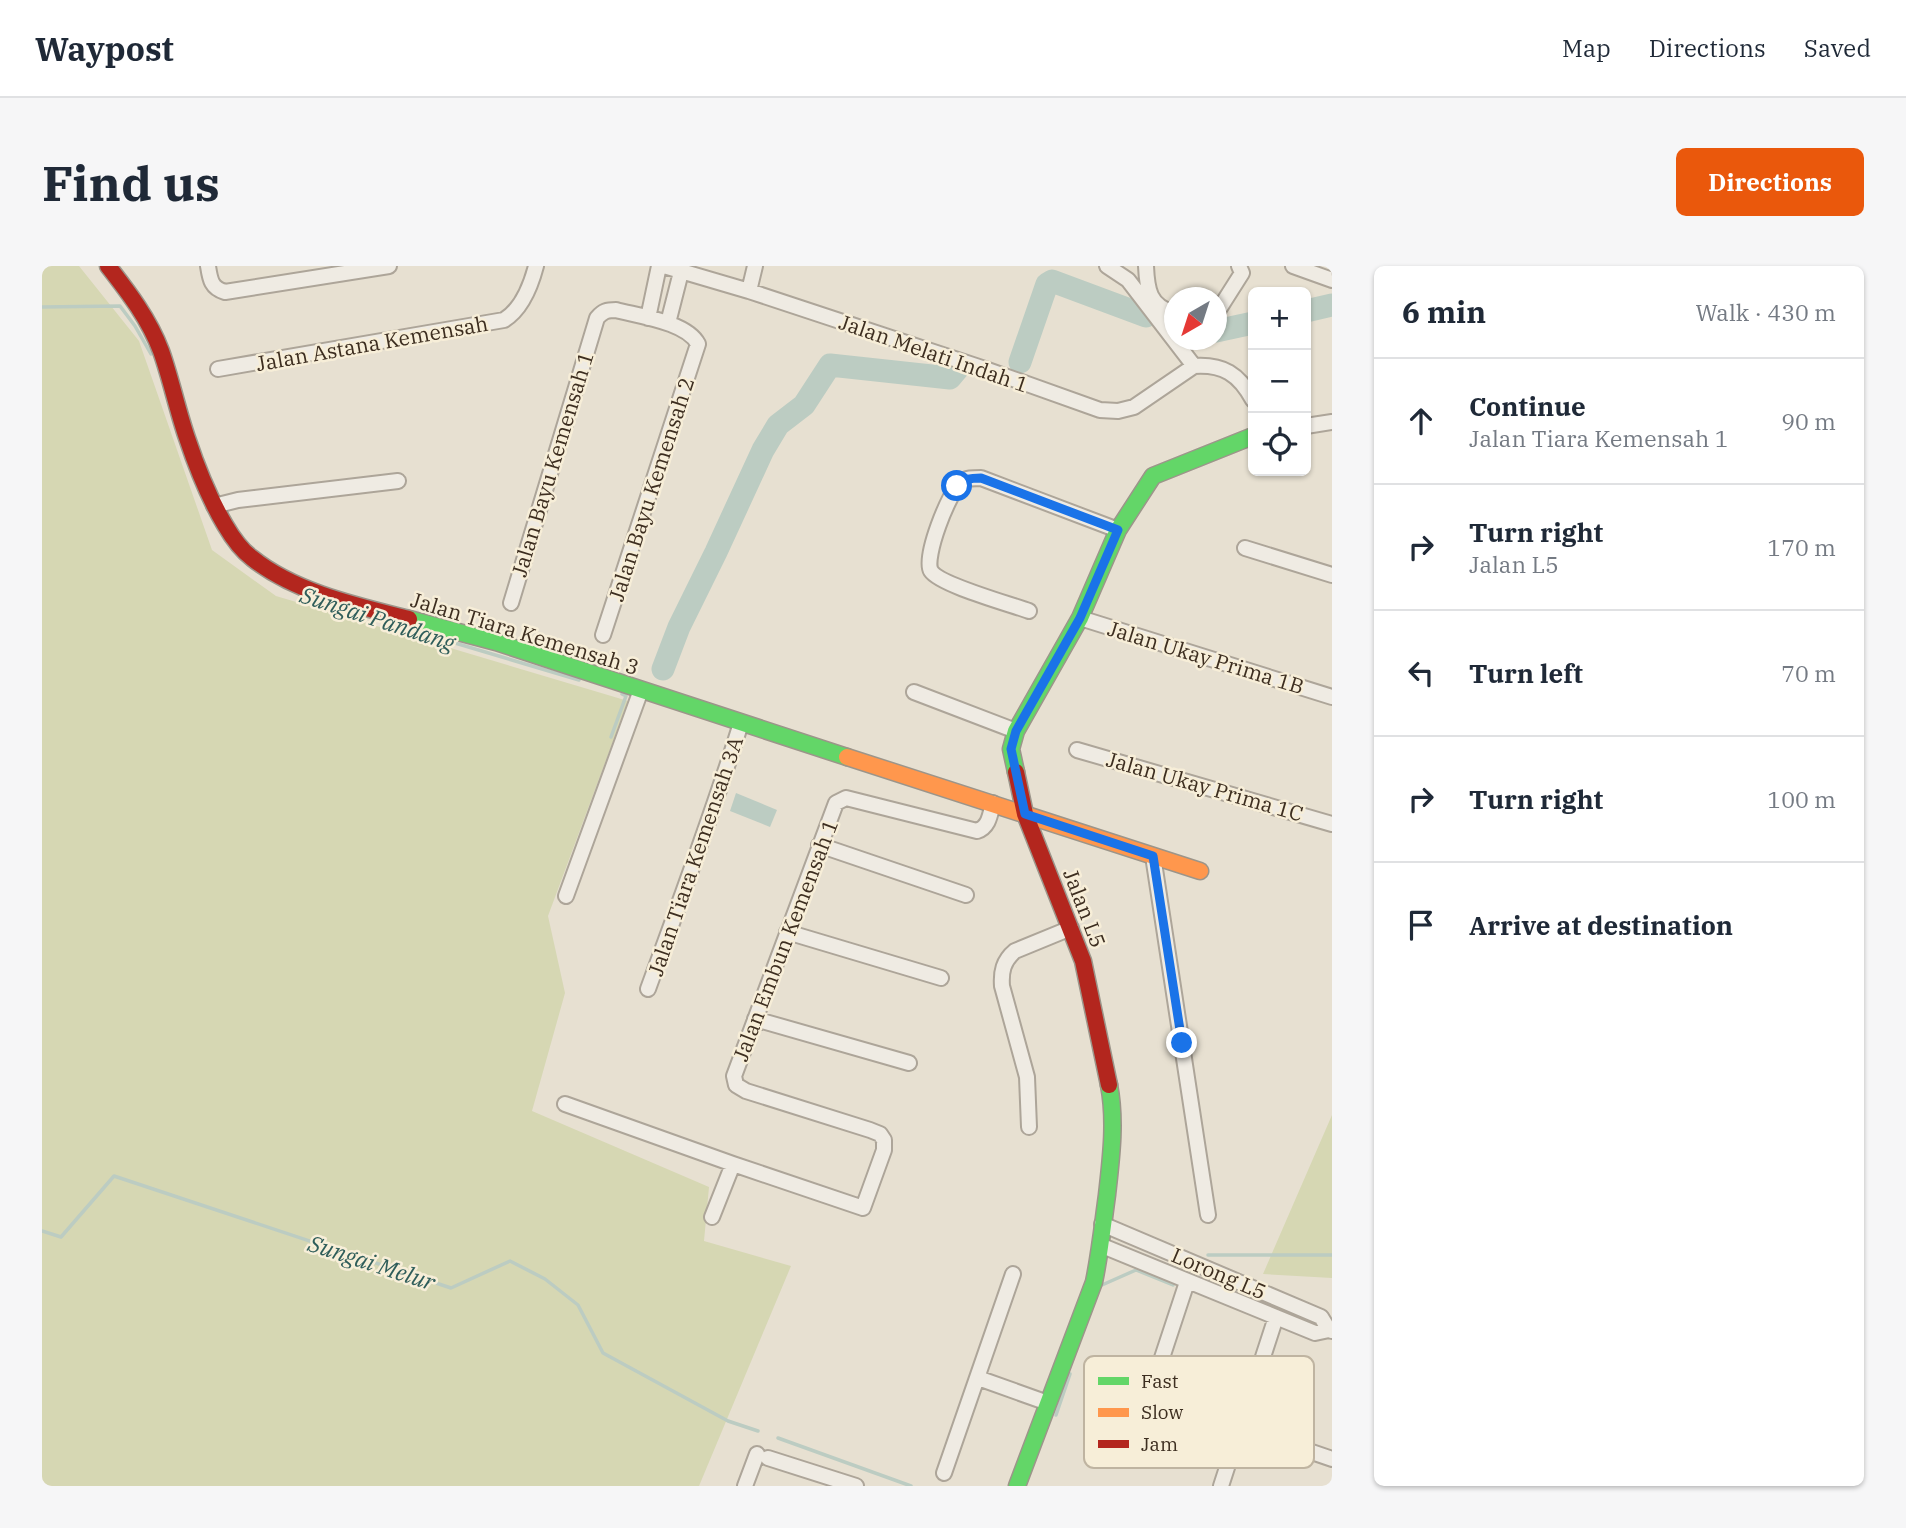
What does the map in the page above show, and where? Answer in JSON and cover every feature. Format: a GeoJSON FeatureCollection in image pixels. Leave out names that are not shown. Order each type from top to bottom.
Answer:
{"type":"FeatureCollection","features":[{"type":"Feature","properties":{"kind":"street","name":"Jalan Tiara Kemensah 3"},"geometry":{"type":"LineString","coordinates":[[108,266],[136,301],[150,326],[161,351],[187,439],[214,506],[232,536],[250,557],[279,576],[310,590],[385,614],[496,642],[1200,871]]}},
{"type":"Feature","properties":{"kind":"street"},"geometry":{"type":"LineString","coordinates":[[208,266],[211,284],[225,292],[389,266]]}},
{"type":"Feature","properties":{"kind":"street","name":"Jalan Astana Kemensah"},"geometry":{"type":"LineString","coordinates":[[218,369],[504,320],[519,306],[536,266]]}},
{"type":"Feature","properties":{"kind":"street"},"geometry":{"type":"LineString","coordinates":[[662,266],[648,318],[668,323],[681,272]]}},
{"type":"Feature","properties":{"kind":"street","name":"Jalan Melati Indah 1"},"geometry":{"type":"LineString","coordinates":[[662,266],[749,291],[1100,410],[1118,411],[1134,407],[1194,366]]}},
{"type":"Feature","properties":{"kind":"street"},"geometry":{"type":"LineString","coordinates":[[749,291],[755,266]]}},
{"type":"Feature","properties":{"kind":"street"},"geometry":{"type":"LineString","coordinates":[[1107,266],[1128,280],[1194,366],[1221,367],[1238,378],[1248,393]]}},
{"type":"Feature","properties":{"kind":"street"},"geometry":{"type":"LineString","coordinates":[[1146,266],[1147,288],[1155,302],[1164,309]]}},
{"type":"Feature","properties":{"kind":"street"},"geometry":{"type":"LineString","coordinates":[[1227,297],[1242,274],[1239,266]]}},
{"type":"Feature","properties":{"kind":"street"},"geometry":{"type":"LineString","coordinates":[[1293,266],[1332,280]]}},
{"type":"Feature","properties":{"kind":"street","name":"Jalan Bayu Kemensah 1"},"geometry":{"type":"LineString","coordinates":[[511,603],[594,325],[602,312],[608,310],[648,318]]}},
{"type":"Feature","properties":{"kind":"street","name":"Jalan Bayu Kemensah 2"},"geometry":{"type":"LineString","coordinates":[[603,635],[698,344],[691,334],[668,323]]}},
{"type":"Feature","properties":{"kind":"street"},"geometry":{"type":"LineString","coordinates":[[1311,425],[1332,422]]}},
{"type":"Feature","properties":{"kind":"street","name":"Jalan L5"},"geometry":{"type":"LineString","coordinates":[[1017,1486],[1094,1282],[1110,1167],[1113,1119],[1112,1099],[1083,961],[1025,814],[1011,749],[1016,731],[1080,618],[1118,530],[1153,476],[1248,438]]}},
{"type":"Feature","properties":{"kind":"street"},"geometry":{"type":"LineString","coordinates":[[1029,611],[944,582],[931,572],[928,563],[931,547],[951,493],[962,480],[981,478],[1118,530]]}},
{"type":"Feature","properties":{"kind":"street"},"geometry":{"type":"LineString","coordinates":[[214,506],[238,500],[398,481]]}},
{"type":"Feature","properties":{"kind":"street"},"geometry":{"type":"LineString","coordinates":[[1245,548],[1332,575]]}},
{"type":"Feature","properties":{"kind":"street","name":"Jalan Ukay Prima 1B"},"geometry":{"type":"LineString","coordinates":[[1080,618],[1332,697]]}},
{"type":"Feature","properties":{"kind":"street"},"geometry":{"type":"LineString","coordinates":[[566,896],[641,690]]}},
{"type":"Feature","properties":{"kind":"street"},"geometry":{"type":"LineString","coordinates":[[914,692],[1016,731]]}},
{"type":"Feature","properties":{"kind":"street","name":"Jalan Tiara Kemensah 3A"},"geometry":{"type":"LineString","coordinates":[[648,989],[729,766],[741,723]]}},
{"type":"Feature","properties":{"kind":"street","name":"Jalan Ukay Prima 1C"},"geometry":{"type":"LineString","coordinates":[[1077,750],[1332,824]]}},
{"type":"Feature","properties":{"kind":"street","name":"Jalan Embun Kemensah 1"},"geometry":{"type":"LineString","coordinates":[[733,1164],[863,1208],[884,1150],[884,1140],[880,1134],[741,1088],[736,1085],[734,1076],[836,803],[846,797],[976,831],[982,830],[988,823],[993,803]]}},
{"type":"Feature","properties":{"kind":"street"},"geometry":{"type":"LineString","coordinates":[[820,845],[966,895]]}},
{"type":"Feature","properties":{"kind":"street"},"geometry":{"type":"LineString","coordinates":[[1153,856],[1209,1215]]}},
{"type":"Feature","properties":{"kind":"street"},"geometry":{"type":"LineString","coordinates":[[1029,1127],[1027,1077],[1002,986],[1002,969],[1015,951],[1071,928]]}},
{"type":"Feature","properties":{"kind":"street"},"geometry":{"type":"LineString","coordinates":[[787,932],[941,978]]}},
{"type":"Feature","properties":{"kind":"street"},"geometry":{"type":"LineString","coordinates":[[755,1019],[909,1063]]}},
{"type":"Feature","properties":{"kind":"street"},"geometry":{"type":"LineString","coordinates":[[565,1104],[733,1164],[712,1217]]}},
{"type":"Feature","properties":{"kind":"street","name":"Lorong L5"},"geometry":{"type":"LineString","coordinates":[[1100,1245],[1315,1333],[1331,1331],[1321,1317],[1102,1224]]}},
{"type":"Feature","properties":{"kind":"street"},"geometry":{"type":"LineString","coordinates":[[944,1473],[1013,1274]]}},
{"type":"Feature","properties":{"kind":"street","name":"Lorong L5"},"geometry":{"type":"LineString","coordinates":[[1162,1356],[1186,1282]]}},
{"type":"Feature","properties":{"kind":"street"},"geometry":{"type":"LineString","coordinates":[[1263,1356],[1276,1317]]}},
{"type":"Feature","properties":{"kind":"street"},"geometry":{"type":"LineString","coordinates":[[978,1378],[1048,1404]]}},
{"type":"Feature","properties":{"kind":"street"},"geometry":{"type":"LineString","coordinates":[[1314,1453],[1332,1459]]}},
{"type":"Feature","properties":{"kind":"street"},"geometry":{"type":"LineString","coordinates":[[745,1486],[762,1456],[856,1486]]}},
{"type":"Feature","properties":{"kind":"street"},"geometry":{"type":"LineString","coordinates":[[1221,1486],[1227,1468]]}},
{"type":"Feature","properties":{"kind":"green space"},"geometry":{"type":"Polygon","coordinates":[[[42,266],[79,266],[139,341],[212,550],[276,596],[628,701],[548,916],[565,993],[532,1111],[709,1187],[704,1241],[791,1266],[699,1486],[42,1486],[42,266]]]}},
{"type":"Feature","properties":{"kind":"green space"},"geometry":{"type":"Polygon","coordinates":[[[1332,1115],[1332,1278],[1263,1274],[1332,1115]]]}},
{"type":"Feature","properties":{"kind":"shaded area"},"geometry":{"type":"Polygon","coordinates":[[[736,793],[777,810],[770,827],[730,811],[736,793]]]}},
{"type":"Feature","properties":{"kind":"waterway","name":"Sungai Pandang"},"geometry":{"type":"LineString","coordinates":[[1020,362],[1047,284],[1052,281],[1146,316]]}},
{"type":"Feature","properties":{"kind":"waterway","name":"Sungai Pandang"},"geometry":{"type":"LineString","coordinates":[[1311,310],[1332,305]]}},
{"type":"Feature","properties":{"kind":"waterway","name":"Sungai Pandang"},"geometry":{"type":"LineString","coordinates":[[42,307],[120,306],[151,354]]}},
{"type":"Feature","properties":{"kind":"waterway","name":"Sungai Pandang"},"geometry":{"type":"LineString","coordinates":[[1227,329],[1248,324]]}},
{"type":"Feature","properties":{"kind":"waterway","name":"Sungai Pandang"},"geometry":{"type":"LineString","coordinates":[[663,669],[679,627],[763,450],[778,425],[804,405],[830,365],[950,378],[960,366]]}},
{"type":"Feature","properties":{"kind":"waterway","name":"Sungai Pandang"},"geometry":{"type":"LineString","coordinates":[[445,640],[579,680]]}},
{"type":"Feature","properties":{"kind":"waterway"},"geometry":{"type":"LineString","coordinates":[[611,737],[626,696],[622,694]]}},
{"type":"Feature","properties":{"kind":"waterway","name":"Sungai Melur"},"geometry":{"type":"LineString","coordinates":[[42,1231],[61,1237],[114,1176],[451,1288],[510,1261],[545,1279],[578,1305],[603,1353],[728,1421],[758,1431]]}},
{"type":"Feature","properties":{"kind":"waterway","name":"Sungai Melur"},"geometry":{"type":"LineString","coordinates":[[1208,1255],[1332,1255]]}},
{"type":"Feature","properties":{"kind":"waterway","name":"Sungai Melur"},"geometry":{"type":"LineString","coordinates":[[1102,1285],[1136,1270],[1173,1285]]}},
{"type":"Feature","properties":{"kind":"waterway","name":"Sungai Melur"},"geometry":{"type":"LineString","coordinates":[[1056,1415],[1070,1374]]}},
{"type":"Feature","properties":{"kind":"waterway","name":"Sungai Melur"},"geometry":{"type":"LineString","coordinates":[[778,1438],[911,1486]]}},
{"type":"Feature","properties":{"kind":"traffic: fast"},"geometry":{"type":"LineString","coordinates":[[1016,772],[1011,749],[1016,731],[1080,618],[1118,530],[1153,476],[1248,438]]}},
{"type":"Feature","properties":{"kind":"traffic: fast"},"geometry":{"type":"LineString","coordinates":[[409,619],[496,642],[847,757]]}},
{"type":"Feature","properties":{"kind":"traffic: fast"},"geometry":{"type":"LineString","coordinates":[[1017,1486],[1094,1282],[1111,1154],[1112,1112],[1109,1085]]}},
{"type":"Feature","properties":{"kind":"traffic: slow"},"geometry":{"type":"LineString","coordinates":[[847,757],[1200,871]]}},
{"type":"Feature","properties":{"kind":"traffic: jam"},"geometry":{"type":"LineString","coordinates":[[108,266],[151,328],[165,362],[199,472],[219,515],[240,547],[269,570],[306,589],[409,619]]}},
{"type":"Feature","properties":{"kind":"traffic: jam"},"geometry":{"type":"LineString","coordinates":[[1016,772],[1025,814],[1083,961],[1109,1085]]}},
{"type":"Feature","properties":{"kind":"route"},"geometry":{"type":"LineString","coordinates":[[957,486],[962,480],[981,478],[1118,530],[1080,618],[1016,731],[1011,749],[1025,814],[1153,856],[1182,1043]]}}]}
